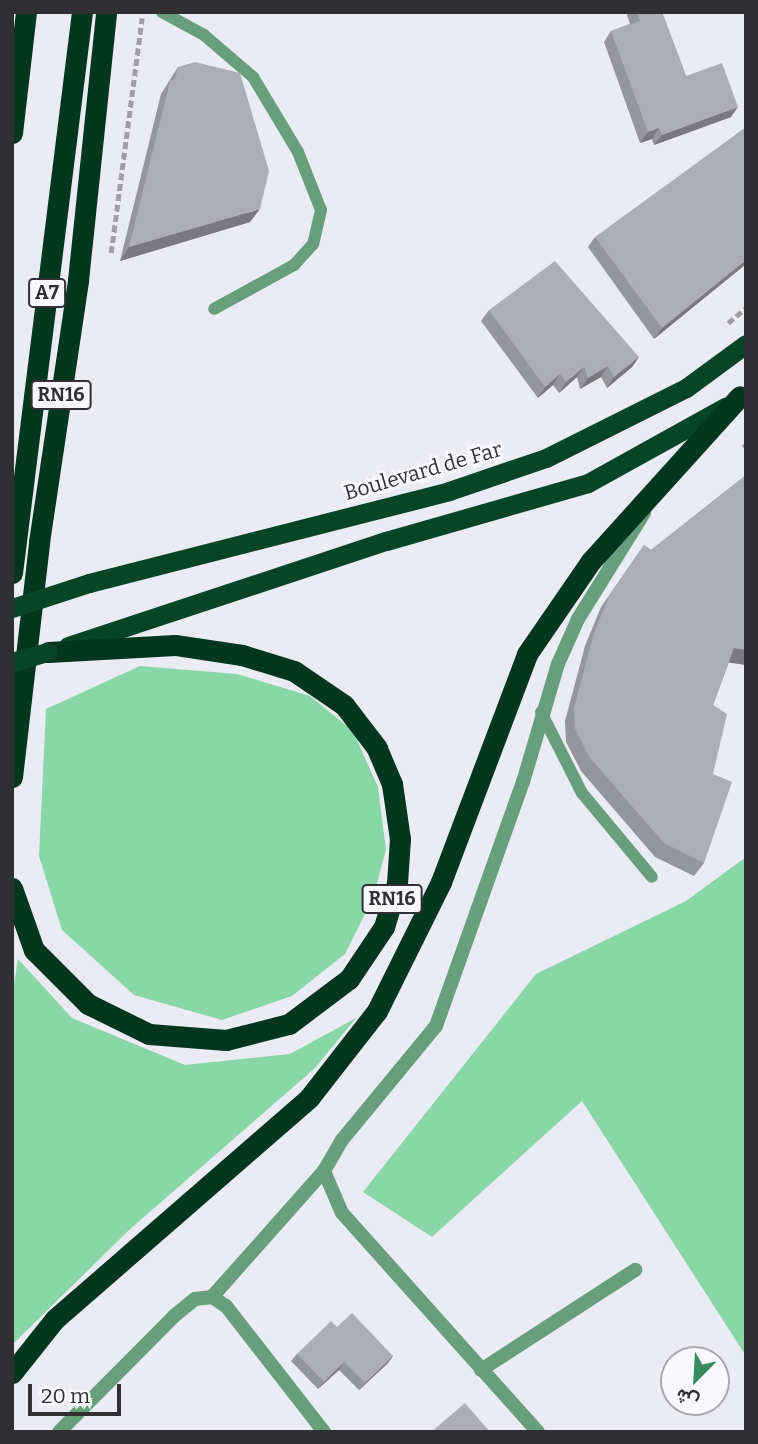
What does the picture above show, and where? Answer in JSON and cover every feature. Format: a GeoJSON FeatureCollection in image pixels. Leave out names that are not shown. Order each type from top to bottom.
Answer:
{"type":"FeatureCollection","features":[{"type":"Feature","properties":{"kind":"highway"},"geometry":{"type":"LineString","coordinates":[[12,133],[26,12]]}},
{"type":"Feature","properties":{"kind":"highway","name":"A7"},"geometry":{"type":"LineString","coordinates":[[12,573],[82,12]]}},
{"type":"Feature","properties":{"kind":"highway","name":"RN16"},"geometry":{"type":"LineString","coordinates":[[12,777],[39,542],[78,280],[106,12]]}},
{"type":"Feature","properties":{"kind":"highway","name":"Boulevard de Far"},"geometry":{"type":"LineString","coordinates":[[12,608],[89,583],[449,491],[546,458],[686,388],[746,344]]}},
{"type":"Feature","properties":{"kind":"highway"},"geometry":{"type":"LineString","coordinates":[[12,1373],[55,1319],[309,1098],[377,1011],[441,882],[527,654],[591,561],[743,395]]}},
{"type":"Feature","properties":{"kind":"highway"},"geometry":{"type":"LineString","coordinates":[[48,652],[120,631],[386,541],[588,483],[683,434],[743,395]]}},
{"type":"Feature","properties":{"kind":"highway","name":"RN16"},"geometry":{"type":"LineString","coordinates":[[12,662],[48,652],[176,645],[242,655],[294,671],[344,705],[377,748],[392,784],[400,839],[397,883],[384,927],[349,979],[289,1024],[226,1040],[149,1034],[88,1004],[34,950],[12,888]]}},
{"type":"Feature","properties":{"kind":"street"},"geometry":{"type":"LineString","coordinates":[[212,1297],[324,1171],[342,1140],[373,1107],[440,1017],[523,782],[541,711],[578,619],[662,485]]}},
{"type":"Feature","properties":{"kind":"street"},"geometry":{"type":"LineString","coordinates":[[324,1171],[342,1213],[538,1432]]}},
{"type":"Feature","properties":{"kind":"street"},"geometry":{"type":"LineString","coordinates":[[481,1370],[635,1270]]}},
{"type":"Feature","properties":{"kind":"street"},"geometry":{"type":"LineString","coordinates":[[59,1432],[174,1316],[195,1299],[212,1297],[226,1306],[324,1432]]}},
{"type":"Feature","properties":{"kind":"lane"},"geometry":{"type":"LineString","coordinates":[[162,12],[204,35],[253,77],[298,152],[321,210],[313,244],[294,265],[214,309]]}},
{"type":"Feature","properties":{"kind":"lane"},"geometry":{"type":"LineString","coordinates":[[541,711],[582,793],[652,877]]}},
{"type":"Feature","properties":{"kind":"path"},"geometry":{"type":"LineString","coordinates":[[111,253],[143,12]]}},
{"type":"Feature","properties":{"kind":"path"},"geometry":{"type":"LineString","coordinates":[[718,332],[746,308]]}},
{"type":"Feature","properties":{"kind":"green space"},"geometry":{"type":"Polygon","coordinates":[[[140,666],[237,674],[310,696],[353,731],[378,787],[386,850],[373,898],[345,954],[292,996],[222,1020],[134,995],[62,930],[39,856],[46,709],[140,666]]]}},
{"type":"Feature","properties":{"kind":"green space"},"geometry":{"type":"Polygon","coordinates":[[[746,857],[746,1356],[582,1101],[432,1237],[363,1192],[536,974],[686,901],[746,857]]]}},
{"type":"Feature","properties":{"kind":"green space"},"geometry":{"type":"Polygon","coordinates":[[[18,959],[72,1018],[185,1065],[290,1054],[356,1018],[315,1068],[129,1230],[12,1345],[12,996],[18,959]]]}},
{"type":"Feature","properties":{"kind":"building"},"geometry":{"type":"Polygon","coordinates":[[[637,12],[662,12],[686,76],[722,63],[738,107],[662,135],[659,128],[648,132],[611,31],[640,21],[637,12]]]}},
{"type":"Feature","properties":{"kind":"building"},"geometry":{"type":"Polygon","coordinates":[[[195,62],[240,73],[269,171],[260,209],[129,247],[170,81],[175,79],[178,67],[195,62]]]}},
{"type":"Feature","properties":{"kind":"building"},"geometry":{"type":"Polygon","coordinates":[[[746,127],[746,260],[662,328],[595,237],[746,127]]]}},
{"type":"Feature","properties":{"kind":"building"},"geometry":{"type":"Polygon","coordinates":[[[555,261],[639,357],[614,377],[608,366],[588,378],[584,367],[566,382],[560,374],[545,387],[489,310],[555,261]]]}},
{"type":"Feature","properties":{"kind":"building"},"geometry":{"type":"Polygon","coordinates":[[[746,475],[746,650],[734,648],[713,705],[727,714],[713,774],[732,782],[704,863],[664,843],[590,758],[575,729],[574,708],[594,633],[610,594],[644,545],[651,550],[746,475]]]}},
{"type":"Feature","properties":{"kind":"building"},"geometry":{"type":"Polygon","coordinates":[[[352,1313],[393,1356],[365,1383],[344,1362],[324,1382],[297,1354],[331,1321],[337,1327],[352,1313]]]}},
{"type":"Feature","properties":{"kind":"building"},"geometry":{"type":"Polygon","coordinates":[[[465,1403],[490,1432],[431,1432],[465,1403]]]}}]}
